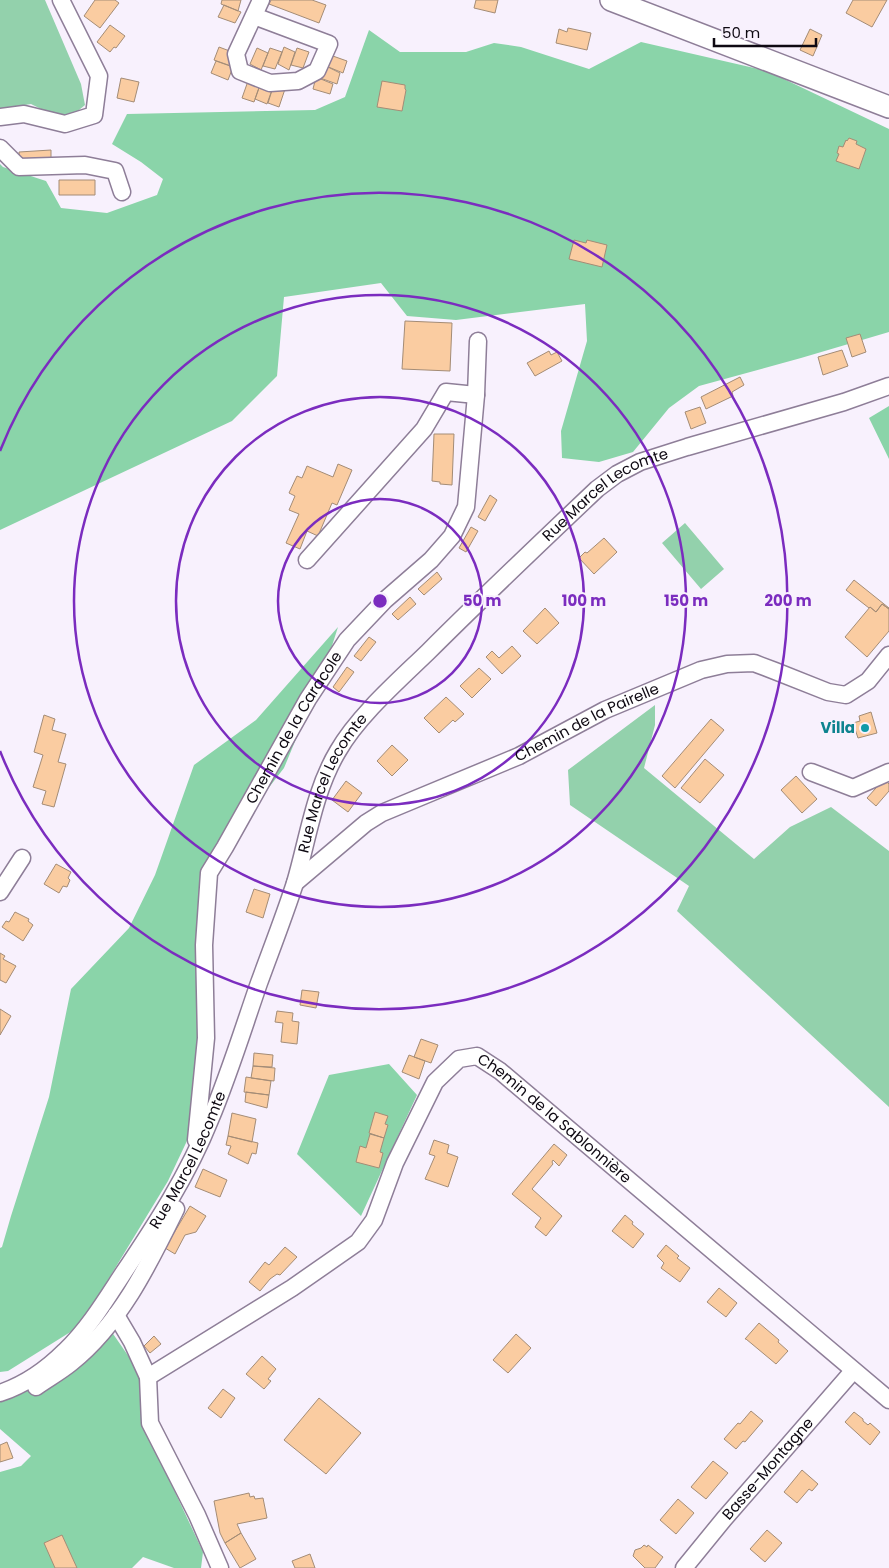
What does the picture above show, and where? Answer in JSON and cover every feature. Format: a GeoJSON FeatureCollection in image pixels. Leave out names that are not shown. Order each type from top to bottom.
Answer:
{"type":"FeatureCollection","features":[{"type":"Feature","properties":{"kind":"main road"},"geometry":{"type":"LineString","coordinates":[[611,0],[889,106]]}},
{"type":"Feature","properties":{"kind":"street"},"geometry":{"type":"LineString","coordinates":[[0,117],[24,114],[65,124],[94,115],[99,76],[61,0]]}},
{"type":"Feature","properties":{"kind":"street"},"geometry":{"type":"LineString","coordinates":[[254,16],[329,44],[318,71],[298,81],[270,83],[240,71],[236,54],[261,0]]}},
{"type":"Feature","properties":{"kind":"street"},"geometry":{"type":"LineString","coordinates":[[0,148],[19,167],[85,165],[115,172],[122,192]]}},
{"type":"Feature","properties":{"kind":"street","name":"Chemin de la Caracole"},"geometry":{"type":"LineString","coordinates":[[195,1152],[206,1038],[204,944],[209,873],[308,699],[347,640],[385,600],[431,560],[452,536],[466,506],[476,395],[478,341]]}},
{"type":"Feature","properties":{"kind":"street","name":"Rue Marcel Lecomte"},"geometry":{"type":"LineString","coordinates":[[0,1393],[12,1389],[36,1375],[65,1351],[90,1322],[138,1252],[195,1152],[210,1122],[230,1070],[295,883],[309,826],[326,775],[338,751],[353,729],[389,690],[456,624],[596,489],[617,474],[640,462],[844,402],[889,386]]}},
{"type":"Feature","properties":{"kind":"street"},"geometry":{"type":"LineString","coordinates":[[307,560],[424,429],[446,392],[476,395]]}},
{"type":"Feature","properties":{"kind":"street","name":"Chemin de la Pairelle"},"geometry":{"type":"LineString","coordinates":[[295,883],[366,823],[382,813],[519,756],[605,710],[701,670],[727,664],[754,663],[828,692],[846,695],[868,681],[889,655]]}},
{"type":"Feature","properties":{"kind":"street"},"geometry":{"type":"LineString","coordinates":[[811,772],[854,788],[889,772]]}},
{"type":"Feature","properties":{"kind":"street"},"geometry":{"type":"LineString","coordinates":[[0,892],[22,858]]}},
{"type":"Feature","properties":{"kind":"street","name":"Chemin de la Sablonnière"},"geometry":{"type":"LineString","coordinates":[[148,1377],[292,1288],[358,1242],[374,1220],[395,1163],[435,1082],[459,1059],[477,1056],[500,1071],[889,1400]]}},
{"type":"Feature","properties":{"kind":"street"},"geometry":{"type":"LineString","coordinates":[[0,1404],[33,1390],[71,1363],[94,1341],[116,1315],[150,1260],[186,1188],[195,1152]]}},
{"type":"Feature","properties":{"kind":"street"},"geometry":{"type":"LineString","coordinates":[[116,1315],[132,1342],[148,1377],[150,1423],[197,1515],[220,1568]]}},
{"type":"Feature","properties":{"kind":"street","name":"Basse-Montagne"},"geometry":{"type":"LineString","coordinates":[[684,1568],[724,1519],[854,1371]]}},
{"type":"Feature","properties":{"kind":"green space"},"geometry":{"type":"Polygon","coordinates":[[[0,0],[45,0],[81,84],[85,105],[73,115],[57,117],[31,104],[0,109],[0,0]]]}},
{"type":"Feature","properties":{"kind":"green space"},"geometry":{"type":"Polygon","coordinates":[[[369,30],[400,52],[466,52],[494,43],[521,47],[589,69],[641,42],[767,71],[889,129],[889,332],[699,386],[669,408],[633,452],[599,462],[562,458],[561,431],[587,341],[585,304],[456,320],[407,316],[381,283],[284,297],[277,376],[232,421],[0,530],[0,164],[3,167],[46,181],[61,208],[107,213],[157,195],[163,179],[141,162],[112,144],[127,114],[315,110],[345,97],[369,30]]]}},
{"type":"Feature","properties":{"kind":"green space"},"geometry":{"type":"Polygon","coordinates":[[[889,406],[889,459],[869,418],[889,406]]]}},
{"type":"Feature","properties":{"kind":"green space"},"geometry":{"type":"Polygon","coordinates":[[[685,523],[724,569],[701,589],[662,543],[685,523]]]}},
{"type":"Feature","properties":{"kind":"green space"},"geometry":{"type":"Polygon","coordinates":[[[338,627],[323,674],[284,768],[253,808],[217,868],[194,1126],[168,1181],[80,1326],[8,1371],[0,1372],[0,1248],[2,1247],[49,1097],[71,989],[129,928],[155,875],[194,765],[256,720],[338,627]]]}},
{"type":"Feature","properties":{"kind":"green space"},"geometry":{"type":"Polygon","coordinates":[[[655,705],[655,725],[644,768],[754,859],[790,827],[831,807],[889,851],[889,1107],[677,911],[689,886],[570,805],[568,770],[655,705]]]}},
{"type":"Feature","properties":{"kind":"green space"},"geometry":{"type":"Polygon","coordinates":[[[389,1064],[417,1095],[361,1216],[297,1154],[329,1075],[389,1064]]]}},
{"type":"Feature","properties":{"kind":"green space"},"geometry":{"type":"Polygon","coordinates":[[[109,1328],[138,1370],[148,1434],[203,1552],[201,1568],[174,1568],[143,1557],[132,1568],[0,1568],[0,1472],[21,1466],[31,1456],[0,1429],[0,1397],[109,1328]]]}},
{"type":"Feature","properties":{"kind":"building"},"geometry":{"type":"Polygon","coordinates":[[[95,0],[115,0],[119,3],[100,28],[84,16],[95,0]]]}},
{"type":"Feature","properties":{"kind":"building"},"geometry":{"type":"Polygon","coordinates":[[[222,0],[241,0],[238,11],[221,4],[222,0]]]}},
{"type":"Feature","properties":{"kind":"building"},"geometry":{"type":"Polygon","coordinates":[[[271,0],[312,0],[326,5],[319,23],[269,4],[271,0]]]}},
{"type":"Feature","properties":{"kind":"building"},"geometry":{"type":"Polygon","coordinates":[[[476,0],[498,0],[495,13],[474,8],[476,0]]]}},
{"type":"Feature","properties":{"kind":"building"},"geometry":{"type":"Polygon","coordinates":[[[853,0],[887,0],[872,27],[846,13],[853,0]]]}},
{"type":"Feature","properties":{"kind":"building"},"geometry":{"type":"Polygon","coordinates":[[[224,5],[241,12],[235,23],[218,17],[224,5]]]}},
{"type":"Feature","properties":{"kind":"building"},"geometry":{"type":"Polygon","coordinates":[[[110,25],[125,36],[116,48],[114,47],[110,52],[97,42],[110,25]]]}},
{"type":"Feature","properties":{"kind":"building"},"geometry":{"type":"Polygon","coordinates":[[[568,28],[591,33],[587,50],[556,43],[559,29],[567,32],[568,28]]]}},
{"type":"Feature","properties":{"kind":"building"},"geometry":{"type":"Polygon","coordinates":[[[810,29],[822,35],[813,56],[800,50],[810,29]]]}},
{"type":"Feature","properties":{"kind":"building"},"geometry":{"type":"Polygon","coordinates":[[[219,47],[235,53],[231,66],[214,60],[219,47]]]}},
{"type":"Feature","properties":{"kind":"building"},"geometry":{"type":"Polygon","coordinates":[[[284,47],[295,52],[289,70],[278,64],[284,47]]]}},
{"type":"Feature","properties":{"kind":"building"},"geometry":{"type":"Polygon","coordinates":[[[257,48],[268,53],[261,70],[250,64],[257,48]]]}},
{"type":"Feature","properties":{"kind":"building"},"geometry":{"type":"Polygon","coordinates":[[[270,48],[282,52],[275,69],[263,66],[270,48]]]}},
{"type":"Feature","properties":{"kind":"building"},"geometry":{"type":"Polygon","coordinates":[[[297,48],[309,52],[303,68],[291,65],[297,48]]]}},
{"type":"Feature","properties":{"kind":"building"},"geometry":{"type":"Polygon","coordinates":[[[330,55],[347,61],[343,73],[326,66],[330,55]]]}},
{"type":"Feature","properties":{"kind":"building"},"geometry":{"type":"Polygon","coordinates":[[[216,61],[233,67],[228,80],[211,73],[216,61]]]}},
{"type":"Feature","properties":{"kind":"building"},"geometry":{"type":"Polygon","coordinates":[[[326,66],[340,73],[337,84],[320,78],[326,66]]]}},
{"type":"Feature","properties":{"kind":"building"},"geometry":{"type":"Polygon","coordinates":[[[316,77],[333,84],[330,94],[313,89],[316,77]]]}},
{"type":"Feature","properties":{"kind":"building"},"geometry":{"type":"Polygon","coordinates":[[[121,78],[139,82],[134,102],[117,98],[121,78]]]}},
{"type":"Feature","properties":{"kind":"building"},"geometry":{"type":"Polygon","coordinates":[[[248,81],[260,85],[254,102],[242,98],[248,81]]]}},
{"type":"Feature","properties":{"kind":"building"},"geometry":{"type":"Polygon","coordinates":[[[382,81],[405,85],[406,90],[402,111],[377,107],[382,81]]]}},
{"type":"Feature","properties":{"kind":"building"},"geometry":{"type":"Polygon","coordinates":[[[260,85],[273,87],[267,104],[255,99],[260,85]]]}},
{"type":"Feature","properties":{"kind":"building"},"geometry":{"type":"Polygon","coordinates":[[[273,87],[285,89],[279,107],[268,103],[273,87]]]}},
{"type":"Feature","properties":{"kind":"building"},"geometry":{"type":"Polygon","coordinates":[[[849,138],[857,141],[856,144],[866,149],[859,169],[836,161],[839,154],[837,153],[839,146],[843,147],[849,138]]]}},
{"type":"Feature","properties":{"kind":"building"},"geometry":{"type":"Polygon","coordinates":[[[51,150],[51,163],[20,164],[19,152],[51,150]]]}},
{"type":"Feature","properties":{"kind":"building"},"geometry":{"type":"Polygon","coordinates":[[[59,180],[95,180],[95,195],[59,195],[59,180]]]}},
{"type":"Feature","properties":{"kind":"building"},"geometry":{"type":"Polygon","coordinates":[[[574,240],[586,243],[587,240],[607,245],[602,267],[569,259],[574,240]]]}},
{"type":"Feature","properties":{"kind":"building"},"geometry":{"type":"Polygon","coordinates":[[[405,321],[452,323],[450,371],[402,369],[405,321]]]}},
{"type":"Feature","properties":{"kind":"building"},"geometry":{"type":"Polygon","coordinates":[[[860,334],[866,352],[852,357],[846,338],[860,334]]]}},
{"type":"Feature","properties":{"kind":"building"},"geometry":{"type":"Polygon","coordinates":[[[842,350],[848,366],[823,375],[818,357],[842,350]]]}},
{"type":"Feature","properties":{"kind":"building"},"geometry":{"type":"Polygon","coordinates":[[[549,351],[551,355],[557,352],[562,361],[535,376],[527,363],[549,351]]]}},
{"type":"Feature","properties":{"kind":"building"},"geometry":{"type":"Polygon","coordinates":[[[740,377],[744,385],[732,392],[733,396],[706,409],[701,397],[740,377]]]}},
{"type":"Feature","properties":{"kind":"building"},"geometry":{"type":"Polygon","coordinates":[[[700,407],[706,423],[691,429],[685,412],[700,407]]]}},
{"type":"Feature","properties":{"kind":"building"},"geometry":{"type":"Polygon","coordinates":[[[434,434],[454,434],[452,485],[432,481],[434,434]]]}},
{"type":"Feature","properties":{"kind":"building"},"geometry":{"type":"Polygon","coordinates":[[[338,464],[352,470],[337,505],[332,503],[318,536],[307,531],[300,549],[286,543],[299,514],[289,510],[295,496],[289,493],[297,476],[302,478],[307,466],[333,477],[338,464]]]}},
{"type":"Feature","properties":{"kind":"building"},"geometry":{"type":"Polygon","coordinates":[[[490,495],[497,500],[485,521],[478,517],[490,495]]]}},
{"type":"Feature","properties":{"kind":"building"},"geometry":{"type":"Polygon","coordinates":[[[471,527],[478,531],[466,552],[459,548],[471,527]]]}},
{"type":"Feature","properties":{"kind":"building"},"geometry":{"type":"Polygon","coordinates":[[[604,538],[617,552],[594,574],[579,558],[604,538]]]}},
{"type":"Feature","properties":{"kind":"building"},"geometry":{"type":"Polygon","coordinates":[[[437,572],[442,579],[424,595],[418,589],[437,572]]]}},
{"type":"Feature","properties":{"kind":"building"},"geometry":{"type":"Polygon","coordinates":[[[854,580],[889,609],[882,604],[876,612],[846,590],[854,580]]]}},
{"type":"Feature","properties":{"kind":"building"},"geometry":{"type":"Polygon","coordinates":[[[410,597],[416,604],[398,620],[392,614],[410,597]]]}},
{"type":"Feature","properties":{"kind":"building"},"geometry":{"type":"Polygon","coordinates":[[[882,604],[889,609],[889,631],[867,657],[845,637],[870,607],[876,612],[882,604]]]}},
{"type":"Feature","properties":{"kind":"building"},"geometry":{"type":"Polygon","coordinates":[[[545,608],[559,623],[537,644],[523,631],[545,608]]]}},
{"type":"Feature","properties":{"kind":"building"},"geometry":{"type":"Polygon","coordinates":[[[369,637],[376,642],[361,661],[354,656],[369,637]]]}},
{"type":"Feature","properties":{"kind":"building"},"geometry":{"type":"Polygon","coordinates":[[[512,646],[521,656],[502,674],[486,657],[492,651],[499,658],[512,646]]]}},
{"type":"Feature","properties":{"kind":"building"},"geometry":{"type":"Polygon","coordinates":[[[347,667],[354,672],[339,692],[333,687],[347,667]]]}},
{"type":"Feature","properties":{"kind":"building"},"geometry":{"type":"Polygon","coordinates":[[[479,668],[491,679],[472,698],[460,686],[479,668]]]}},
{"type":"Feature","properties":{"kind":"building"},"geometry":{"type":"Polygon","coordinates":[[[446,697],[464,714],[455,722],[453,720],[439,733],[424,718],[446,697]]]}},
{"type":"Feature","properties":{"kind":"building","name":"Villa"},"geometry":{"type":"Polygon","coordinates":[[[871,712],[877,733],[858,738],[853,723],[860,721],[859,716],[871,712]]]}},
{"type":"Feature","properties":{"kind":"building"},"geometry":{"type":"Polygon","coordinates":[[[44,715],[55,719],[52,730],[66,734],[58,762],[66,764],[54,807],[42,804],[46,791],[33,787],[43,755],[34,752],[44,715]]]}},
{"type":"Feature","properties":{"kind":"building"},"geometry":{"type":"Polygon","coordinates":[[[711,719],[724,730],[675,788],[662,776],[711,719]]]}},
{"type":"Feature","properties":{"kind":"building"},"geometry":{"type":"Polygon","coordinates":[[[392,745],[408,760],[392,776],[377,761],[392,745]]]}},
{"type":"Feature","properties":{"kind":"building"},"geometry":{"type":"Polygon","coordinates":[[[705,759],[724,775],[700,803],[681,788],[705,759]]]}},
{"type":"Feature","properties":{"kind":"building"},"geometry":{"type":"Polygon","coordinates":[[[796,776],[817,799],[802,813],[781,790],[796,776]]]}},
{"type":"Feature","properties":{"kind":"building"},"geometry":{"type":"Polygon","coordinates":[[[884,779],[889,784],[889,791],[876,806],[867,798],[884,779]]]}},
{"type":"Feature","properties":{"kind":"building"},"geometry":{"type":"Polygon","coordinates":[[[346,781],[362,793],[348,812],[332,800],[346,781]]]}},
{"type":"Feature","properties":{"kind":"building"},"geometry":{"type":"Polygon","coordinates":[[[56,864],[71,872],[67,887],[63,886],[59,893],[44,884],[56,864]]]}},
{"type":"Feature","properties":{"kind":"building"},"geometry":{"type":"Polygon","coordinates":[[[254,889],[270,894],[263,918],[246,912],[254,889]]]}},
{"type":"Feature","properties":{"kind":"building"},"geometry":{"type":"Polygon","coordinates":[[[15,912],[29,919],[28,921],[33,925],[23,941],[2,927],[6,921],[9,922],[15,912]]]}},
{"type":"Feature","properties":{"kind":"building"},"geometry":{"type":"Polygon","coordinates":[[[0,953],[5,956],[3,959],[16,966],[6,983],[0,980],[0,953]]]}},
{"type":"Feature","properties":{"kind":"building"},"geometry":{"type":"Polygon","coordinates":[[[302,990],[319,992],[316,1008],[300,1005],[302,990]]]}},
{"type":"Feature","properties":{"kind":"building"},"geometry":{"type":"Polygon","coordinates":[[[0,1009],[11,1016],[0,1035],[0,1009]]]}},
{"type":"Feature","properties":{"kind":"building"},"geometry":{"type":"Polygon","coordinates":[[[277,1011],[293,1013],[292,1021],[299,1022],[297,1044],[281,1042],[283,1023],[275,1022],[277,1011]]]}},
{"type":"Feature","properties":{"kind":"building"},"geometry":{"type":"Polygon","coordinates":[[[421,1039],[438,1045],[431,1063],[414,1057],[421,1039]]]}},
{"type":"Feature","properties":{"kind":"building"},"geometry":{"type":"Polygon","coordinates":[[[254,1053],[273,1055],[272,1067],[253,1066],[254,1053]]]}},
{"type":"Feature","properties":{"kind":"building"},"geometry":{"type":"Polygon","coordinates":[[[409,1055],[425,1061],[419,1079],[402,1072],[409,1055]]]}},
{"type":"Feature","properties":{"kind":"building"},"geometry":{"type":"Polygon","coordinates":[[[253,1066],[275,1068],[274,1081],[251,1078],[253,1066]]]}},
{"type":"Feature","properties":{"kind":"building"},"geometry":{"type":"Polygon","coordinates":[[[246,1077],[271,1081],[269,1095],[244,1092],[246,1077]]]}},
{"type":"Feature","properties":{"kind":"building"},"geometry":{"type":"Polygon","coordinates":[[[246,1092],[269,1095],[267,1108],[245,1102],[246,1092]]]}},
{"type":"Feature","properties":{"kind":"building"},"geometry":{"type":"Polygon","coordinates":[[[375,1112],[388,1116],[385,1124],[388,1125],[384,1138],[369,1133],[375,1112]]]}},
{"type":"Feature","properties":{"kind":"building"},"geometry":{"type":"Polygon","coordinates":[[[232,1113],[256,1119],[252,1142],[228,1136],[232,1113]]]}},
{"type":"Feature","properties":{"kind":"building"},"geometry":{"type":"Polygon","coordinates":[[[370,1134],[384,1138],[380,1152],[383,1153],[379,1168],[356,1162],[360,1146],[366,1148],[370,1134]]]}},
{"type":"Feature","properties":{"kind":"building"},"geometry":{"type":"Polygon","coordinates":[[[228,1136],[258,1143],[256,1154],[252,1153],[248,1164],[228,1154],[231,1146],[226,1145],[228,1136]]]}},
{"type":"Feature","properties":{"kind":"building"},"geometry":{"type":"Polygon","coordinates":[[[434,1140],[449,1145],[447,1153],[458,1157],[448,1187],[425,1179],[435,1156],[429,1154],[434,1140]]]}},
{"type":"Feature","properties":{"kind":"building"},"geometry":{"type":"Polygon","coordinates":[[[554,1144],[567,1155],[559,1166],[553,1160],[553,1164],[532,1189],[562,1216],[546,1236],[535,1227],[541,1218],[512,1194],[554,1144]]]}},
{"type":"Feature","properties":{"kind":"building"},"geometry":{"type":"Polygon","coordinates":[[[203,1169],[227,1180],[220,1197],[195,1187],[203,1169]]]}},
{"type":"Feature","properties":{"kind":"building"},"geometry":{"type":"Polygon","coordinates":[[[190,1206],[206,1216],[196,1232],[185,1235],[175,1254],[165,1248],[190,1206]]]}},
{"type":"Feature","properties":{"kind":"building"},"geometry":{"type":"Polygon","coordinates":[[[625,1215],[644,1234],[633,1248],[612,1231],[625,1215]]]}},
{"type":"Feature","properties":{"kind":"building"},"geometry":{"type":"Polygon","coordinates":[[[666,1245],[679,1256],[677,1258],[690,1268],[680,1282],[661,1268],[664,1263],[657,1256],[666,1245]]]}},
{"type":"Feature","properties":{"kind":"building"},"geometry":{"type":"Polygon","coordinates":[[[285,1247],[297,1257],[280,1275],[277,1274],[270,1279],[260,1291],[249,1282],[265,1262],[269,1265],[285,1247]]]}},
{"type":"Feature","properties":{"kind":"building"},"geometry":{"type":"Polygon","coordinates":[[[719,1288],[737,1303],[726,1317],[707,1302],[719,1288]]]}},
{"type":"Feature","properties":{"kind":"building"},"geometry":{"type":"Polygon","coordinates":[[[759,1323],[779,1340],[778,1342],[788,1351],[776,1364],[745,1339],[759,1323]]]}},
{"type":"Feature","properties":{"kind":"building"},"geometry":{"type":"Polygon","coordinates":[[[516,1334],[531,1348],[508,1373],[493,1360],[516,1334]]]}},
{"type":"Feature","properties":{"kind":"building"},"geometry":{"type":"Polygon","coordinates":[[[154,1336],[161,1344],[150,1353],[144,1346],[154,1336]]]}},
{"type":"Feature","properties":{"kind":"building"},"geometry":{"type":"Polygon","coordinates":[[[262,1356],[276,1369],[268,1379],[271,1381],[264,1389],[246,1374],[262,1356]]]}},
{"type":"Feature","properties":{"kind":"building"},"geometry":{"type":"Polygon","coordinates":[[[223,1389],[235,1398],[221,1418],[208,1408],[223,1389]]]}},
{"type":"Feature","properties":{"kind":"building"},"geometry":{"type":"Polygon","coordinates":[[[319,1398],[361,1433],[326,1474],[284,1440],[319,1398]]]}},
{"type":"Feature","properties":{"kind":"building"},"geometry":{"type":"Polygon","coordinates":[[[751,1411],[763,1421],[745,1442],[743,1441],[736,1449],[724,1439],[751,1411]]]}},
{"type":"Feature","properties":{"kind":"building"},"geometry":{"type":"Polygon","coordinates":[[[854,1412],[868,1425],[870,1423],[880,1432],[870,1445],[845,1422],[854,1412]]]}},
{"type":"Feature","properties":{"kind":"building"},"geometry":{"type":"Polygon","coordinates":[[[7,1442],[13,1458],[0,1462],[0,1445],[7,1442]]]}},
{"type":"Feature","properties":{"kind":"building"},"geometry":{"type":"Polygon","coordinates":[[[713,1461],[728,1473],[706,1499],[691,1487],[713,1461]]]}},
{"type":"Feature","properties":{"kind":"building"},"geometry":{"type":"Polygon","coordinates":[[[802,1470],[818,1484],[812,1491],[809,1489],[797,1503],[784,1492],[802,1470]]]}},
{"type":"Feature","properties":{"kind":"building"},"geometry":{"type":"Polygon","coordinates":[[[249,1493],[250,1497],[254,1496],[255,1499],[263,1498],[267,1518],[237,1524],[241,1533],[225,1543],[220,1533],[214,1501],[249,1493]]]}},
{"type":"Feature","properties":{"kind":"building"},"geometry":{"type":"Polygon","coordinates":[[[678,1499],[694,1513],[676,1534],[660,1520],[678,1499]]]}},
{"type":"Feature","properties":{"kind":"building"},"geometry":{"type":"Polygon","coordinates":[[[767,1530],[782,1543],[765,1562],[750,1549],[767,1530]]]}},
{"type":"Feature","properties":{"kind":"building"},"geometry":{"type":"Polygon","coordinates":[[[241,1533],[256,1559],[240,1568],[225,1543],[241,1533]]]}},
{"type":"Feature","properties":{"kind":"building"},"geometry":{"type":"Polygon","coordinates":[[[62,1535],[77,1568],[55,1568],[44,1543],[62,1535]]]}},
{"type":"Feature","properties":{"kind":"building"},"geometry":{"type":"Polygon","coordinates":[[[644,1545],[647,1547],[648,1545],[663,1557],[655,1568],[645,1568],[633,1556],[635,1550],[644,1545]]]}},
{"type":"Feature","properties":{"kind":"building"},"geometry":{"type":"Polygon","coordinates":[[[310,1554],[315,1568],[295,1568],[292,1561],[310,1554]]]}},
{"type":"Feature","properties":{"kind":"place","name":"Villa"},"geometry":{"type":"Point","coordinates":[865,728]}}]}
